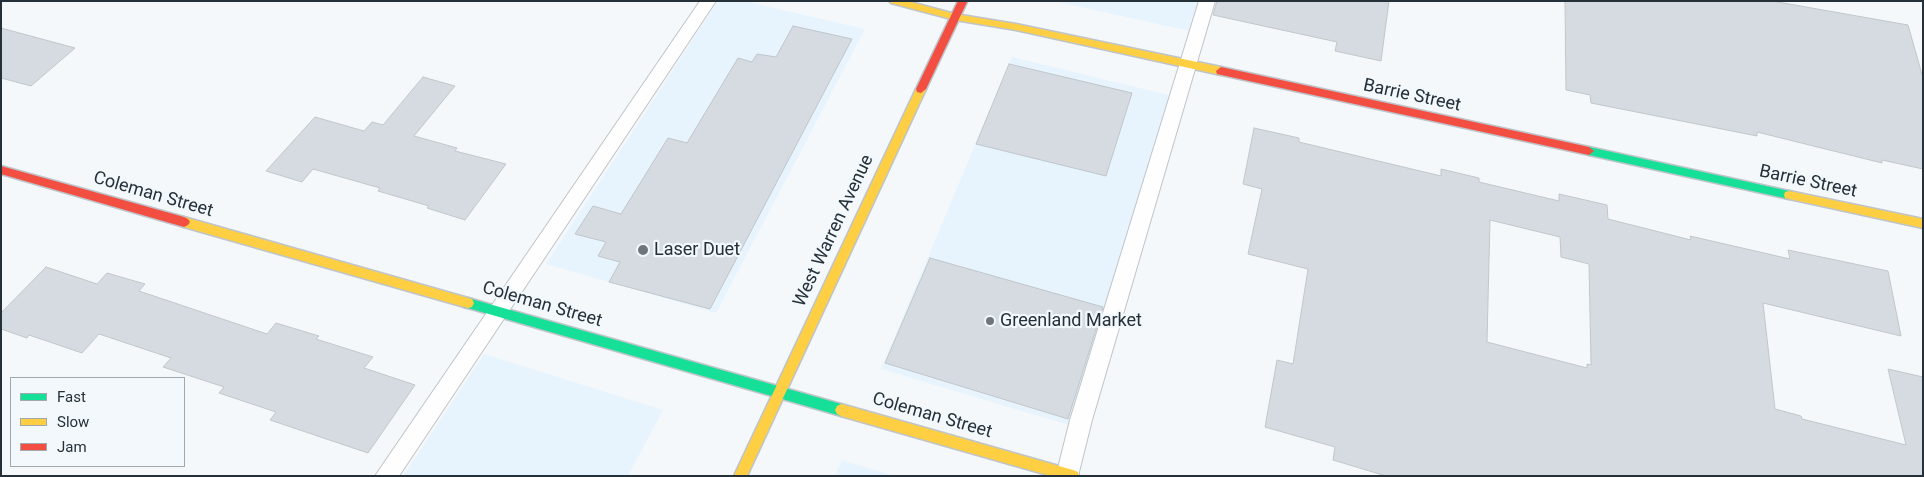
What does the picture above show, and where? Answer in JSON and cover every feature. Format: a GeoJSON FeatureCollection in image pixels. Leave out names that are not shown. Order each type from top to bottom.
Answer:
{"type":"FeatureCollection","features":[{"type":"Feature","properties":{"kind":"street","name":"Barrie Street"},"geometry":{"type":"LineString","coordinates":[[894,1],[955,17],[1016,27],[1186,66],[1923,224]]}},
{"type":"Feature","properties":{"kind":"street","name":"West Warren Avenue"},"geometry":{"type":"LineString","coordinates":[[740,476],[778,390],[962,1]]}},
{"type":"Feature","properties":{"kind":"street","name":"Coleman Street"},"geometry":{"type":"LineString","coordinates":[[1,170],[778,390],[1069,475]]}},
{"type":"Feature","properties":{"kind":"lane"},"geometry":{"type":"LineString","coordinates":[[386,476],[708,1]]}},
{"type":"Feature","properties":{"kind":"lane"},"geometry":{"type":"LineString","coordinates":[[1069,475],[1186,66],[1207,1]]}},
{"type":"Feature","properties":{"kind":"shaded area"},"geometry":{"type":"Polygon","coordinates":[[[718,1],[744,1],[865,29],[716,313],[546,264],[718,1]]]}},
{"type":"Feature","properties":{"kind":"shaded area"},"geometry":{"type":"Polygon","coordinates":[[[1053,1],[1198,1],[1190,31],[1053,1]]]}},
{"type":"Feature","properties":{"kind":"shaded area"},"geometry":{"type":"Polygon","coordinates":[[[1012,57],[1169,95],[1072,426],[881,369],[1012,57]]]}},
{"type":"Feature","properties":{"kind":"shaded area"},"geometry":{"type":"Polygon","coordinates":[[[484,354],[663,410],[628,476],[403,476],[484,354]]]}},
{"type":"Feature","properties":{"kind":"shaded area"},"geometry":{"type":"Polygon","coordinates":[[[842,460],[894,476],[835,476],[842,460]]]}},
{"type":"Feature","properties":{"kind":"building"},"geometry":{"type":"Polygon","coordinates":[[[1217,1],[1389,1],[1381,61],[1335,51],[1337,42],[1213,15],[1217,1]]]}},
{"type":"Feature","properties":{"kind":"building"},"geometry":{"type":"Polygon","coordinates":[[[1565,1],[1772,1],[1908,25],[1923,78],[1923,169],[1882,160],[1882,163],[1757,132],[1757,136],[1591,103],[1590,95],[1566,90],[1565,1]]]}},
{"type":"Feature","properties":{"kind":"building"},"geometry":{"type":"Polygon","coordinates":[[[793,26],[852,39],[710,309],[609,282],[620,262],[598,256],[606,242],[575,234],[593,206],[621,214],[668,138],[687,143],[738,58],[752,62],[757,54],[776,57],[793,26]]]}},
{"type":"Feature","properties":{"kind":"building"},"geometry":{"type":"Polygon","coordinates":[[[1,28],[75,48],[31,86],[1,78],[1,28]]]}},
{"type":"Feature","properties":{"kind":"building"},"geometry":{"type":"Polygon","coordinates":[[[1009,64],[1132,93],[1106,176],[976,144],[1009,64]]]}},
{"type":"Feature","properties":{"kind":"building"},"geometry":{"type":"Polygon","coordinates":[[[423,77],[455,86],[414,136],[457,148],[455,151],[506,164],[465,220],[427,208],[429,206],[378,191],[380,188],[313,169],[302,182],[266,171],[315,117],[364,131],[372,122],[383,125],[423,77]]]}},
{"type":"Feature","properties":{"kind":"building"},"geometry":{"type":"Polygon","coordinates":[[[1254,128],[1299,138],[1299,142],[1441,176],[1441,169],[1479,178],[1479,182],[1559,201],[1559,194],[1607,205],[1608,219],[1691,240],[1690,236],[1790,259],[1788,250],[1888,271],[1901,336],[1763,303],[1775,409],[1801,416],[1802,419],[1906,445],[1888,369],[1923,377],[1923,476],[1386,476],[1333,460],[1335,447],[1265,427],[1277,360],[1293,364],[1308,269],[1248,254],[1262,189],[1243,184],[1254,128]],[[1490,220],[1487,342],[1587,368],[1587,364],[1591,365],[1589,264],[1561,257],[1560,237],[1490,220]]]}},
{"type":"Feature","properties":{"kind":"building"},"geometry":{"type":"Polygon","coordinates":[[[930,258],[1103,307],[1068,419],[885,363],[930,258]]]}},
{"type":"Feature","properties":{"kind":"building"},"geometry":{"type":"Polygon","coordinates":[[[46,267],[97,284],[107,273],[145,284],[139,291],[267,334],[276,323],[319,336],[316,339],[373,357],[364,368],[415,385],[368,453],[270,420],[276,412],[219,393],[224,387],[163,367],[171,358],[99,334],[82,353],[29,335],[27,338],[1,329],[1,313],[46,267]]]}},
{"type":"Feature","properties":{"kind":"traffic: fast"},"geometry":{"type":"LineString","coordinates":[[1589,151],[1789,195]]}},
{"type":"Feature","properties":{"kind":"traffic: fast"},"geometry":{"type":"LineString","coordinates":[[468,303],[841,410]]}},
{"type":"Feature","properties":{"kind":"traffic: slow"},"geometry":{"type":"LineString","coordinates":[[894,1],[955,17],[1016,27],[1221,71]]}},
{"type":"Feature","properties":{"kind":"traffic: slow"},"geometry":{"type":"LineString","coordinates":[[740,476],[921,89]]}},
{"type":"Feature","properties":{"kind":"traffic: slow"},"geometry":{"type":"LineString","coordinates":[[1789,195],[1923,224]]}},
{"type":"Feature","properties":{"kind":"traffic: slow"},"geometry":{"type":"LineString","coordinates":[[184,222],[468,303]]}},
{"type":"Feature","properties":{"kind":"traffic: slow"},"geometry":{"type":"LineString","coordinates":[[841,410],[1073,476]]}},
{"type":"Feature","properties":{"kind":"traffic: jam"},"geometry":{"type":"LineString","coordinates":[[921,89],[962,2]]}},
{"type":"Feature","properties":{"kind":"traffic: jam"},"geometry":{"type":"LineString","coordinates":[[1221,71],[1589,151]]}},
{"type":"Feature","properties":{"kind":"traffic: jam"},"geometry":{"type":"LineString","coordinates":[[1,170],[184,222]]}},
{"type":"Feature","properties":{"kind":"place","name":"Laser Duet"},"geometry":{"type":"Point","coordinates":[643,250]}},
{"type":"Feature","properties":{"kind":"place","name":"Greenland Market"},"geometry":{"type":"Point","coordinates":[990,321]}}]}
